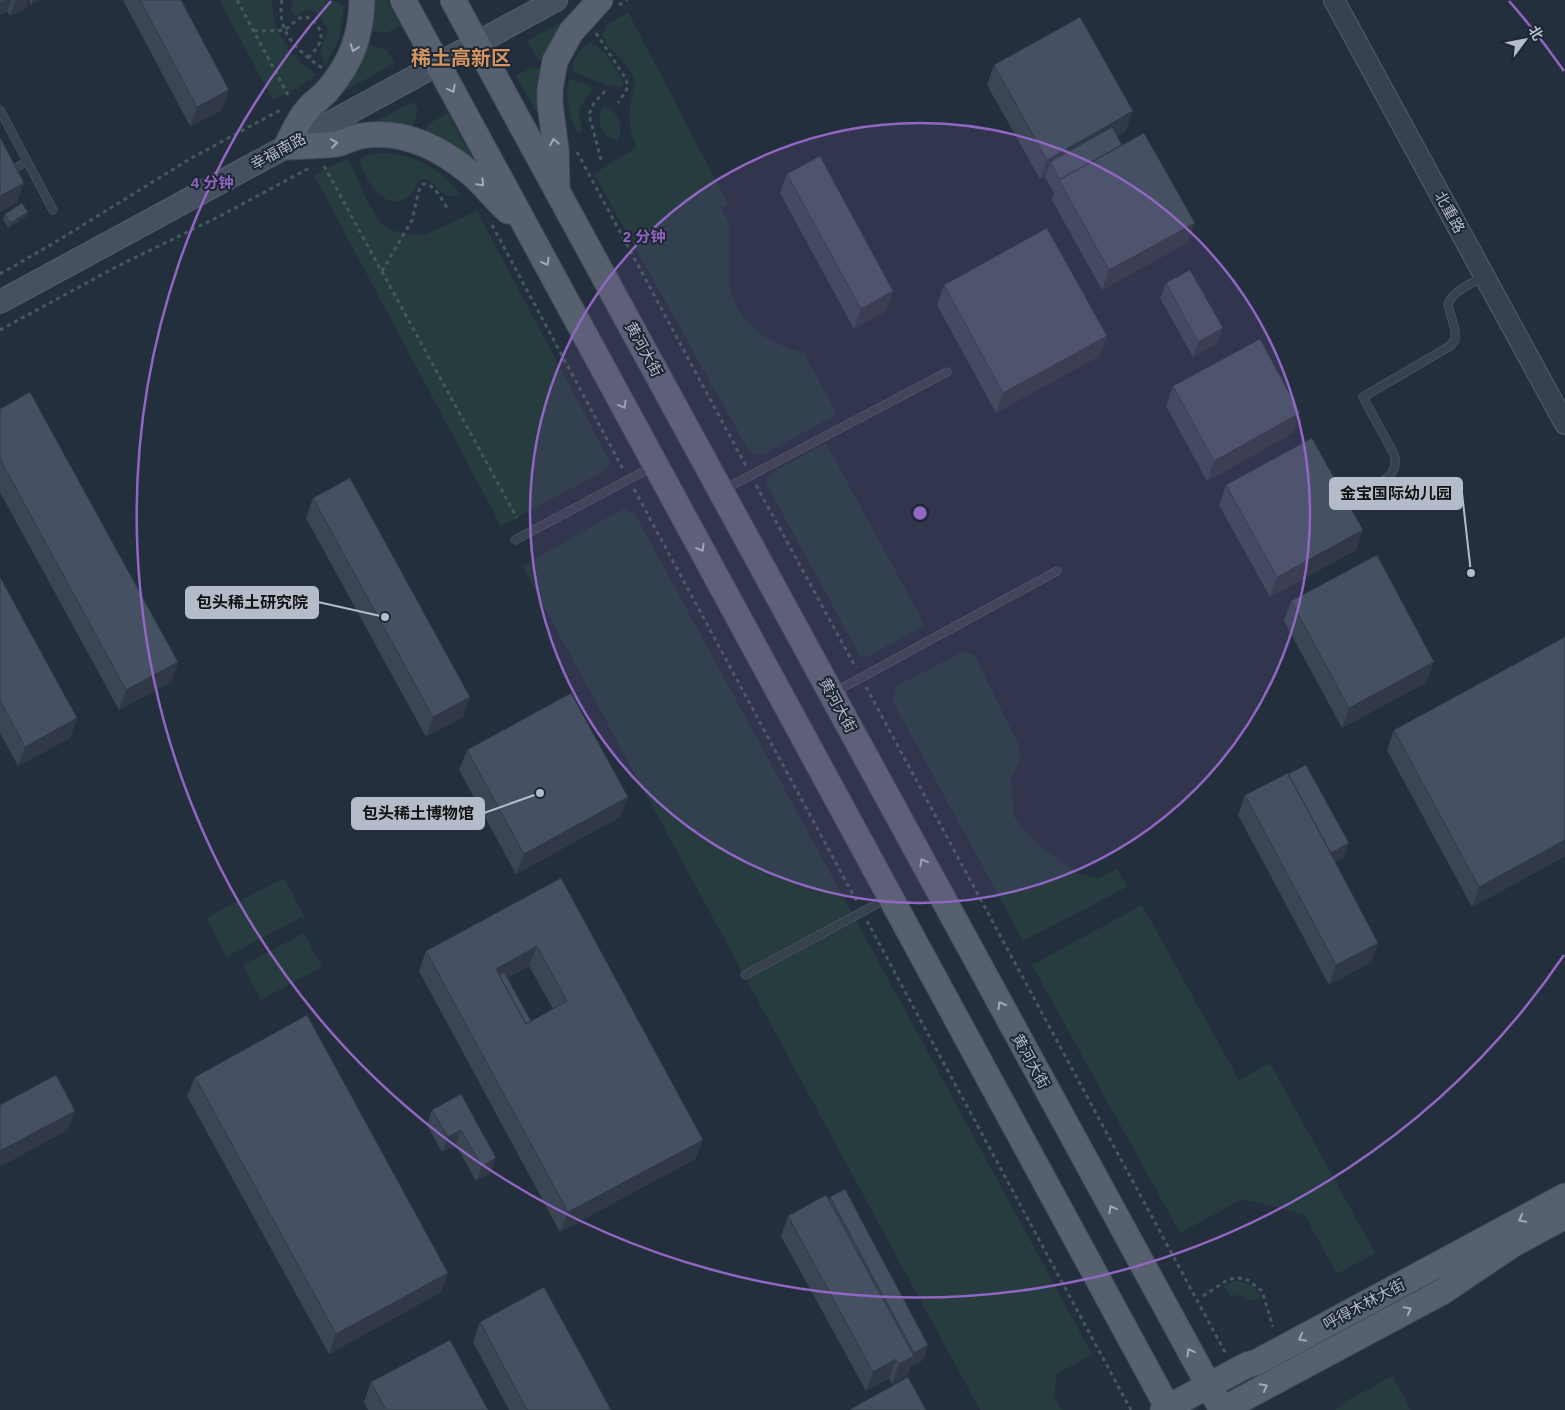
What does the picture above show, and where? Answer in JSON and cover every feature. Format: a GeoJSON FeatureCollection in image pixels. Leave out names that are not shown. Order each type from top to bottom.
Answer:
{"type":"FeatureCollection","features":[{"type":"Feature","properties":{"kind":"main road"},"geometry":{"type":"LineString","coordinates":[[286,147],[307,110],[335,82],[352,55],[359,32],[362,0]]}},
{"type":"Feature","properties":{"kind":"main road","name":"黄河大街"},"geometry":{"type":"LineString","coordinates":[[453,0],[1222,1410]]}},
{"type":"Feature","properties":{"kind":"main road","name":"幸福南路"},"geometry":{"type":"LineString","coordinates":[[0,302],[556,0]]}},
{"type":"Feature","properties":{"kind":"main road"},"geometry":{"type":"LineString","coordinates":[[411,3],[438,64],[1167,1409]]}},
{"type":"Feature","properties":{"kind":"main road"},"geometry":{"type":"LineString","coordinates":[[557,190],[556,149],[550,104],[555,61],[570,32],[609,3]]}},
{"type":"Feature","properties":{"kind":"main road"},"geometry":{"type":"LineString","coordinates":[[286,147],[338,144],[359,136],[376,134],[396,135],[421,141],[439,150],[471,174],[498,203],[526,226]]}},
{"type":"Feature","properties":{"kind":"main road","name":"呼得木林大街"},"geometry":{"type":"LineString","coordinates":[[1167,1409],[1565,1196]]}},
{"type":"Feature","properties":{"kind":"main road","name":"呼得木林大街"},"geometry":{"type":"LineString","coordinates":[[1222,1410],[1442,1292],[1512,1245],[1565,1216]]}},
{"type":"Feature","properties":{"kind":"street","name":"北重路"},"geometry":{"type":"LineString","coordinates":[[1334,0],[1565,424]]}},
{"type":"Feature","properties":{"kind":"lane"},"geometry":{"type":"LineString","coordinates":[[0,110],[53,210]]}},
{"type":"Feature","properties":{"kind":"lane"},"geometry":{"type":"LineString","coordinates":[[2,175],[27,161]]}},
{"type":"Feature","properties":{"kind":"lane"},"geometry":{"type":"LineString","coordinates":[[1361,493],[1392,475],[1396,469],[1394,454],[1364,397],[1450,346],[1456,336],[1448,305],[1449,301],[1453,295],[1484,276]]}},
{"type":"Feature","properties":{"kind":"lane"},"geometry":{"type":"LineString","coordinates":[[721,491],[947,372]]}},
{"type":"Feature","properties":{"kind":"lane"},"geometry":{"type":"LineString","coordinates":[[515,540],[656,465]]}},
{"type":"Feature","properties":{"kind":"lane"},"geometry":{"type":"LineString","coordinates":[[832,694],[1057,571]]}},
{"type":"Feature","properties":{"kind":"lane"},"geometry":{"type":"LineString","coordinates":[[745,975],[890,896]]}},
{"type":"Feature","properties":{"kind":"path"},"geometry":{"type":"LineString","coordinates":[[237,0],[288,95]]}},
{"type":"Feature","properties":{"kind":"path"},"geometry":{"type":"LineString","coordinates":[[282,0],[281,10],[286,29],[297,48],[324,69]]}},
{"type":"Feature","properties":{"kind":"path"},"geometry":{"type":"LineString","coordinates":[[609,3],[627,0]]}},
{"type":"Feature","properties":{"kind":"path"},"geometry":{"type":"LineString","coordinates":[[254,31],[286,29],[303,17],[306,17],[314,21],[321,31],[321,40],[318,47],[308,58]]}},
{"type":"Feature","properties":{"kind":"path"},"geometry":{"type":"LineString","coordinates":[[594,30],[626,79],[628,87],[618,103]]}},
{"type":"Feature","properties":{"kind":"path"},"geometry":{"type":"LineString","coordinates":[[601,160],[589,114],[592,106],[606,90]]}},
{"type":"Feature","properties":{"kind":"path"},"geometry":{"type":"LineString","coordinates":[[0,274],[188,160],[286,106]]}},
{"type":"Feature","properties":{"kind":"path"},"geometry":{"type":"LineString","coordinates":[[576,151],[1235,1371]]}},
{"type":"Feature","properties":{"kind":"path"},"geometry":{"type":"LineString","coordinates":[[0,330],[116,267],[222,216],[318,163]]}},
{"type":"Feature","properties":{"kind":"path"},"geometry":{"type":"LineString","coordinates":[[324,166],[517,518]]}},
{"type":"Feature","properties":{"kind":"path"},"geometry":{"type":"LineString","coordinates":[[382,271],[412,220],[419,190],[423,184],[428,184],[435,190],[449,211]]}},
{"type":"Feature","properties":{"kind":"path"},"geometry":{"type":"LineString","coordinates":[[489,221],[1131,1410]]}},
{"type":"Feature","properties":{"kind":"path"},"geometry":{"type":"LineString","coordinates":[[1203,1296],[1229,1279],[1248,1280],[1262,1291],[1273,1327]]}},
{"type":"Feature","properties":{"kind":"green space"},"geometry":{"type":"Polygon","coordinates":[[[219,0],[272,0],[275,23],[285,43],[299,61],[317,75],[273,100],[219,0]]]}},
{"type":"Feature","properties":{"kind":"green space"},"geometry":{"type":"Polygon","coordinates":[[[293,0],[332,0],[344,6],[339,40],[325,65],[320,52],[325,36],[329,32],[322,19],[313,10],[306,9],[296,16],[291,10],[293,0]]]}},
{"type":"Feature","properties":{"kind":"green space"},"geometry":{"type":"Polygon","coordinates":[[[369,0],[387,0],[400,26],[386,33],[367,30],[369,0]]]}},
{"type":"Feature","properties":{"kind":"green space"},"geometry":{"type":"Polygon","coordinates":[[[628,12],[728,204],[721,209],[729,224],[729,284],[736,303],[749,324],[765,337],[804,353],[837,414],[763,455],[750,453],[594,174],[637,147],[632,135],[630,121],[630,107],[635,84],[634,78],[628,66],[608,46],[602,34],[606,28],[605,26],[628,12]]]}},
{"type":"Feature","properties":{"kind":"green space"},"geometry":{"type":"Polygon","coordinates":[[[566,19],[548,60],[538,59],[527,41],[566,19]]]}},
{"type":"Feature","properties":{"kind":"green space"},"geometry":{"type":"Polygon","coordinates":[[[363,42],[386,50],[395,63],[345,91],[339,85],[363,42]]]}},
{"type":"Feature","properties":{"kind":"green space"},"geometry":{"type":"Polygon","coordinates":[[[589,43],[600,48],[609,58],[623,81],[622,86],[604,84],[572,70],[577,54],[589,43]]]}},
{"type":"Feature","properties":{"kind":"green space"},"geometry":{"type":"Polygon","coordinates":[[[531,68],[545,70],[540,118],[516,76],[531,68]]]}},
{"type":"Feature","properties":{"kind":"green space"},"geometry":{"type":"Polygon","coordinates":[[[570,79],[588,84],[593,91],[581,107],[579,115],[581,132],[579,133],[568,107],[567,91],[570,79]]]}},
{"type":"Feature","properties":{"kind":"green space"},"geometry":{"type":"Polygon","coordinates":[[[413,102],[418,110],[411,132],[372,123],[413,102]]]}},
{"type":"Feature","properties":{"kind":"green space"},"geometry":{"type":"Polygon","coordinates":[[[605,107],[613,112],[619,121],[621,131],[617,140],[604,133],[600,124],[601,109],[605,107]]]}},
{"type":"Feature","properties":{"kind":"green space"},"geometry":{"type":"Polygon","coordinates":[[[447,113],[475,161],[423,136],[427,125],[447,113]]]}},
{"type":"Feature","properties":{"kind":"green space"},"geometry":{"type":"Polygon","coordinates":[[[382,153],[405,156],[426,164],[445,177],[460,195],[447,196],[431,182],[424,179],[418,181],[413,192],[404,199],[395,201],[387,199],[379,194],[366,178],[359,160],[367,155],[382,153]]]}},
{"type":"Feature","properties":{"kind":"green space"},"geometry":{"type":"Polygon","coordinates":[[[348,158],[367,201],[381,223],[390,230],[410,235],[427,234],[477,211],[609,460],[610,463],[604,471],[501,526],[314,175],[348,158]]]}},
{"type":"Feature","properties":{"kind":"green space"},"geometry":{"type":"Polygon","coordinates":[[[826,443],[925,625],[865,658],[860,656],[766,483],[771,473],[826,443]]]}},
{"type":"Feature","properties":{"kind":"green space"},"geometry":{"type":"Polygon","coordinates":[[[624,508],[635,514],[1092,1354],[1057,1374],[1054,1396],[1062,1410],[980,1410],[522,566],[624,508]]]}},
{"type":"Feature","properties":{"kind":"green space"},"geometry":{"type":"Polygon","coordinates":[[[964,651],[975,656],[1018,743],[1021,759],[1011,778],[1014,817],[1032,838],[1051,855],[1080,874],[1098,879],[1117,869],[1127,887],[1023,941],[892,700],[896,686],[964,651]]]}},
{"type":"Feature","properties":{"kind":"green space"},"geometry":{"type":"Polygon","coordinates":[[[284,878],[304,916],[226,957],[206,918],[284,878]]]}},
{"type":"Feature","properties":{"kind":"green space"},"geometry":{"type":"Polygon","coordinates":[[[1142,905],[1239,1080],[1270,1063],[1375,1253],[1337,1274],[1304,1214],[1242,1199],[1180,1233],[1032,965],[1142,905]]]}},
{"type":"Feature","properties":{"kind":"green space"},"geometry":{"type":"Polygon","coordinates":[[[304,933],[322,967],[261,1000],[243,965],[304,933]]]}},
{"type":"Feature","properties":{"kind":"green space"},"geometry":{"type":"Polygon","coordinates":[[[1232,1281],[1250,1285],[1261,1298],[1247,1301],[1243,1296],[1236,1295],[1232,1297],[1223,1286],[1232,1281]]]}},
{"type":"Feature","properties":{"kind":"green space"},"geometry":{"type":"Polygon","coordinates":[[[1393,1376],[1411,1410],[1335,1410],[1346,1401],[1393,1376]]]}},
{"type":"Feature","properties":{"kind":"building"},"geometry":{"type":"Polygon","coordinates":[[[140,0],[181,0],[229,90],[197,107],[140,0]]]}},
{"type":"Feature","properties":{"kind":"building"},"geometry":{"type":"Polygon","coordinates":[[[1080,17],[1133,111],[1047,160],[994,65],[1080,17]]]}},
{"type":"Feature","properties":{"kind":"building"},"geometry":{"type":"Polygon","coordinates":[[[1112,127],[1122,145],[1060,179],[1050,162],[1112,127]]]}},
{"type":"Feature","properties":{"kind":"building"},"geometry":{"type":"Polygon","coordinates":[[[1144,133],[1195,223],[1109,270],[1059,180],[1144,133]]]}},
{"type":"Feature","properties":{"kind":"building"},"geometry":{"type":"Polygon","coordinates":[[[0,137],[24,183],[0,196],[0,137]]]}},
{"type":"Feature","properties":{"kind":"building"},"geometry":{"type":"Polygon","coordinates":[[[820,156],[893,291],[861,309],[787,174],[820,156]]]}},
{"type":"Feature","properties":{"kind":"building"},"geometry":{"type":"Polygon","coordinates":[[[22,203],[28,212],[10,223],[5,214],[22,203]]]}},
{"type":"Feature","properties":{"kind":"building"},"geometry":{"type":"Polygon","coordinates":[[[1047,228],[1107,336],[1003,393],[944,285],[1047,228]]]}},
{"type":"Feature","properties":{"kind":"building"},"geometry":{"type":"Polygon","coordinates":[[[1190,270],[1223,328],[1198,342],[1166,283],[1190,270]]]}},
{"type":"Feature","properties":{"kind":"building"},"geometry":{"type":"Polygon","coordinates":[[[1260,339],[1300,413],[1214,461],[1173,386],[1260,339]]]}},
{"type":"Feature","properties":{"kind":"building"},"geometry":{"type":"Polygon","coordinates":[[[30,392],[178,662],[126,690],[0,459],[0,409],[30,392]]]}},
{"type":"Feature","properties":{"kind":"building"},"geometry":{"type":"Polygon","coordinates":[[[1312,438],[1363,530],[1277,577],[1226,485],[1312,438]]]}},
{"type":"Feature","properties":{"kind":"building"},"geometry":{"type":"Polygon","coordinates":[[[350,478],[470,697],[433,717],[313,498],[350,478]]]}},
{"type":"Feature","properties":{"kind":"building"},"geometry":{"type":"Polygon","coordinates":[[[1377,555],[1434,662],[1349,708],[1291,601],[1377,555]]]}},
{"type":"Feature","properties":{"kind":"building"},"geometry":{"type":"Polygon","coordinates":[[[0,577],[77,718],[25,747],[0,700],[0,577]]]}},
{"type":"Feature","properties":{"kind":"building"},"geometry":{"type":"Polygon","coordinates":[[[1565,637],[1565,840],[1479,887],[1394,730],[1565,637]]]}},
{"type":"Feature","properties":{"kind":"building"},"geometry":{"type":"Polygon","coordinates":[[[571,693],[628,797],[524,854],[467,750],[571,693]]]}},
{"type":"Feature","properties":{"kind":"building"},"geometry":{"type":"Polygon","coordinates":[[[1306,765],[1349,843],[1331,853],[1288,774],[1306,765]]]}},
{"type":"Feature","properties":{"kind":"building"},"geometry":{"type":"Polygon","coordinates":[[[1288,773],[1378,943],[1336,965],[1245,795],[1288,773]]]}},
{"type":"Feature","properties":{"kind":"building"},"geometry":{"type":"Polygon","coordinates":[[[561,878],[703,1140],[568,1212],[426,951],[561,878]],[[537,946],[496,969],[526,1024],[567,1001],[537,946]]]}},
{"type":"Feature","properties":{"kind":"building"},"geometry":{"type":"Polygon","coordinates":[[[504,972],[531,1021],[526,1024],[499,975],[504,972]]]}},
{"type":"Feature","properties":{"kind":"building"},"geometry":{"type":"Polygon","coordinates":[[[307,1015],[448,1273],[336,1334],[195,1077],[307,1015]]]}},
{"type":"Feature","properties":{"kind":"building"},"geometry":{"type":"Polygon","coordinates":[[[56,1075],[75,1111],[0,1151],[0,1105],[56,1075]]]}},
{"type":"Feature","properties":{"kind":"building"},"geometry":{"type":"Polygon","coordinates":[[[461,1094],[496,1158],[482,1166],[461,1130],[448,1137],[432,1110],[461,1094]]]}},
{"type":"Feature","properties":{"kind":"building"},"geometry":{"type":"Polygon","coordinates":[[[845,1189],[928,1345],[914,1353],[830,1197],[845,1189]]]}},
{"type":"Feature","properties":{"kind":"building"},"geometry":{"type":"Polygon","coordinates":[[[826,1195],[914,1356],[899,1364],[896,1359],[873,1372],[788,1216],[826,1195]]]}},
{"type":"Feature","properties":{"kind":"building"},"geometry":{"type":"Polygon","coordinates":[[[544,1287],[611,1410],[527,1410],[480,1322],[544,1287]]]}},
{"type":"Feature","properties":{"kind":"building"},"geometry":{"type":"Polygon","coordinates":[[[450,1340],[488,1410],[386,1410],[371,1382],[450,1340]]]}},
{"type":"Feature","properties":{"kind":"building"},"geometry":{"type":"Polygon","coordinates":[[[908,1377],[926,1410],[849,1410],[908,1377]]]}},
{"type":"Feature","properties":{"kind":"place","name":"金宝国际幼儿园"},"geometry":{"type":"Point","coordinates":[1471,573]}},
{"type":"Feature","properties":{"kind":"place","name":"包头稀土研究院"},"geometry":{"type":"Point","coordinates":[385,617]}},
{"type":"Feature","properties":{"kind":"place","name":"包头稀土博物馆"},"geometry":{"type":"Point","coordinates":[540,793]}},
{"type":"Feature","properties":{"kind":"district","name":"稀土高新区"},"geometry":{"type":"Point","coordinates":[461,58]}}]}
